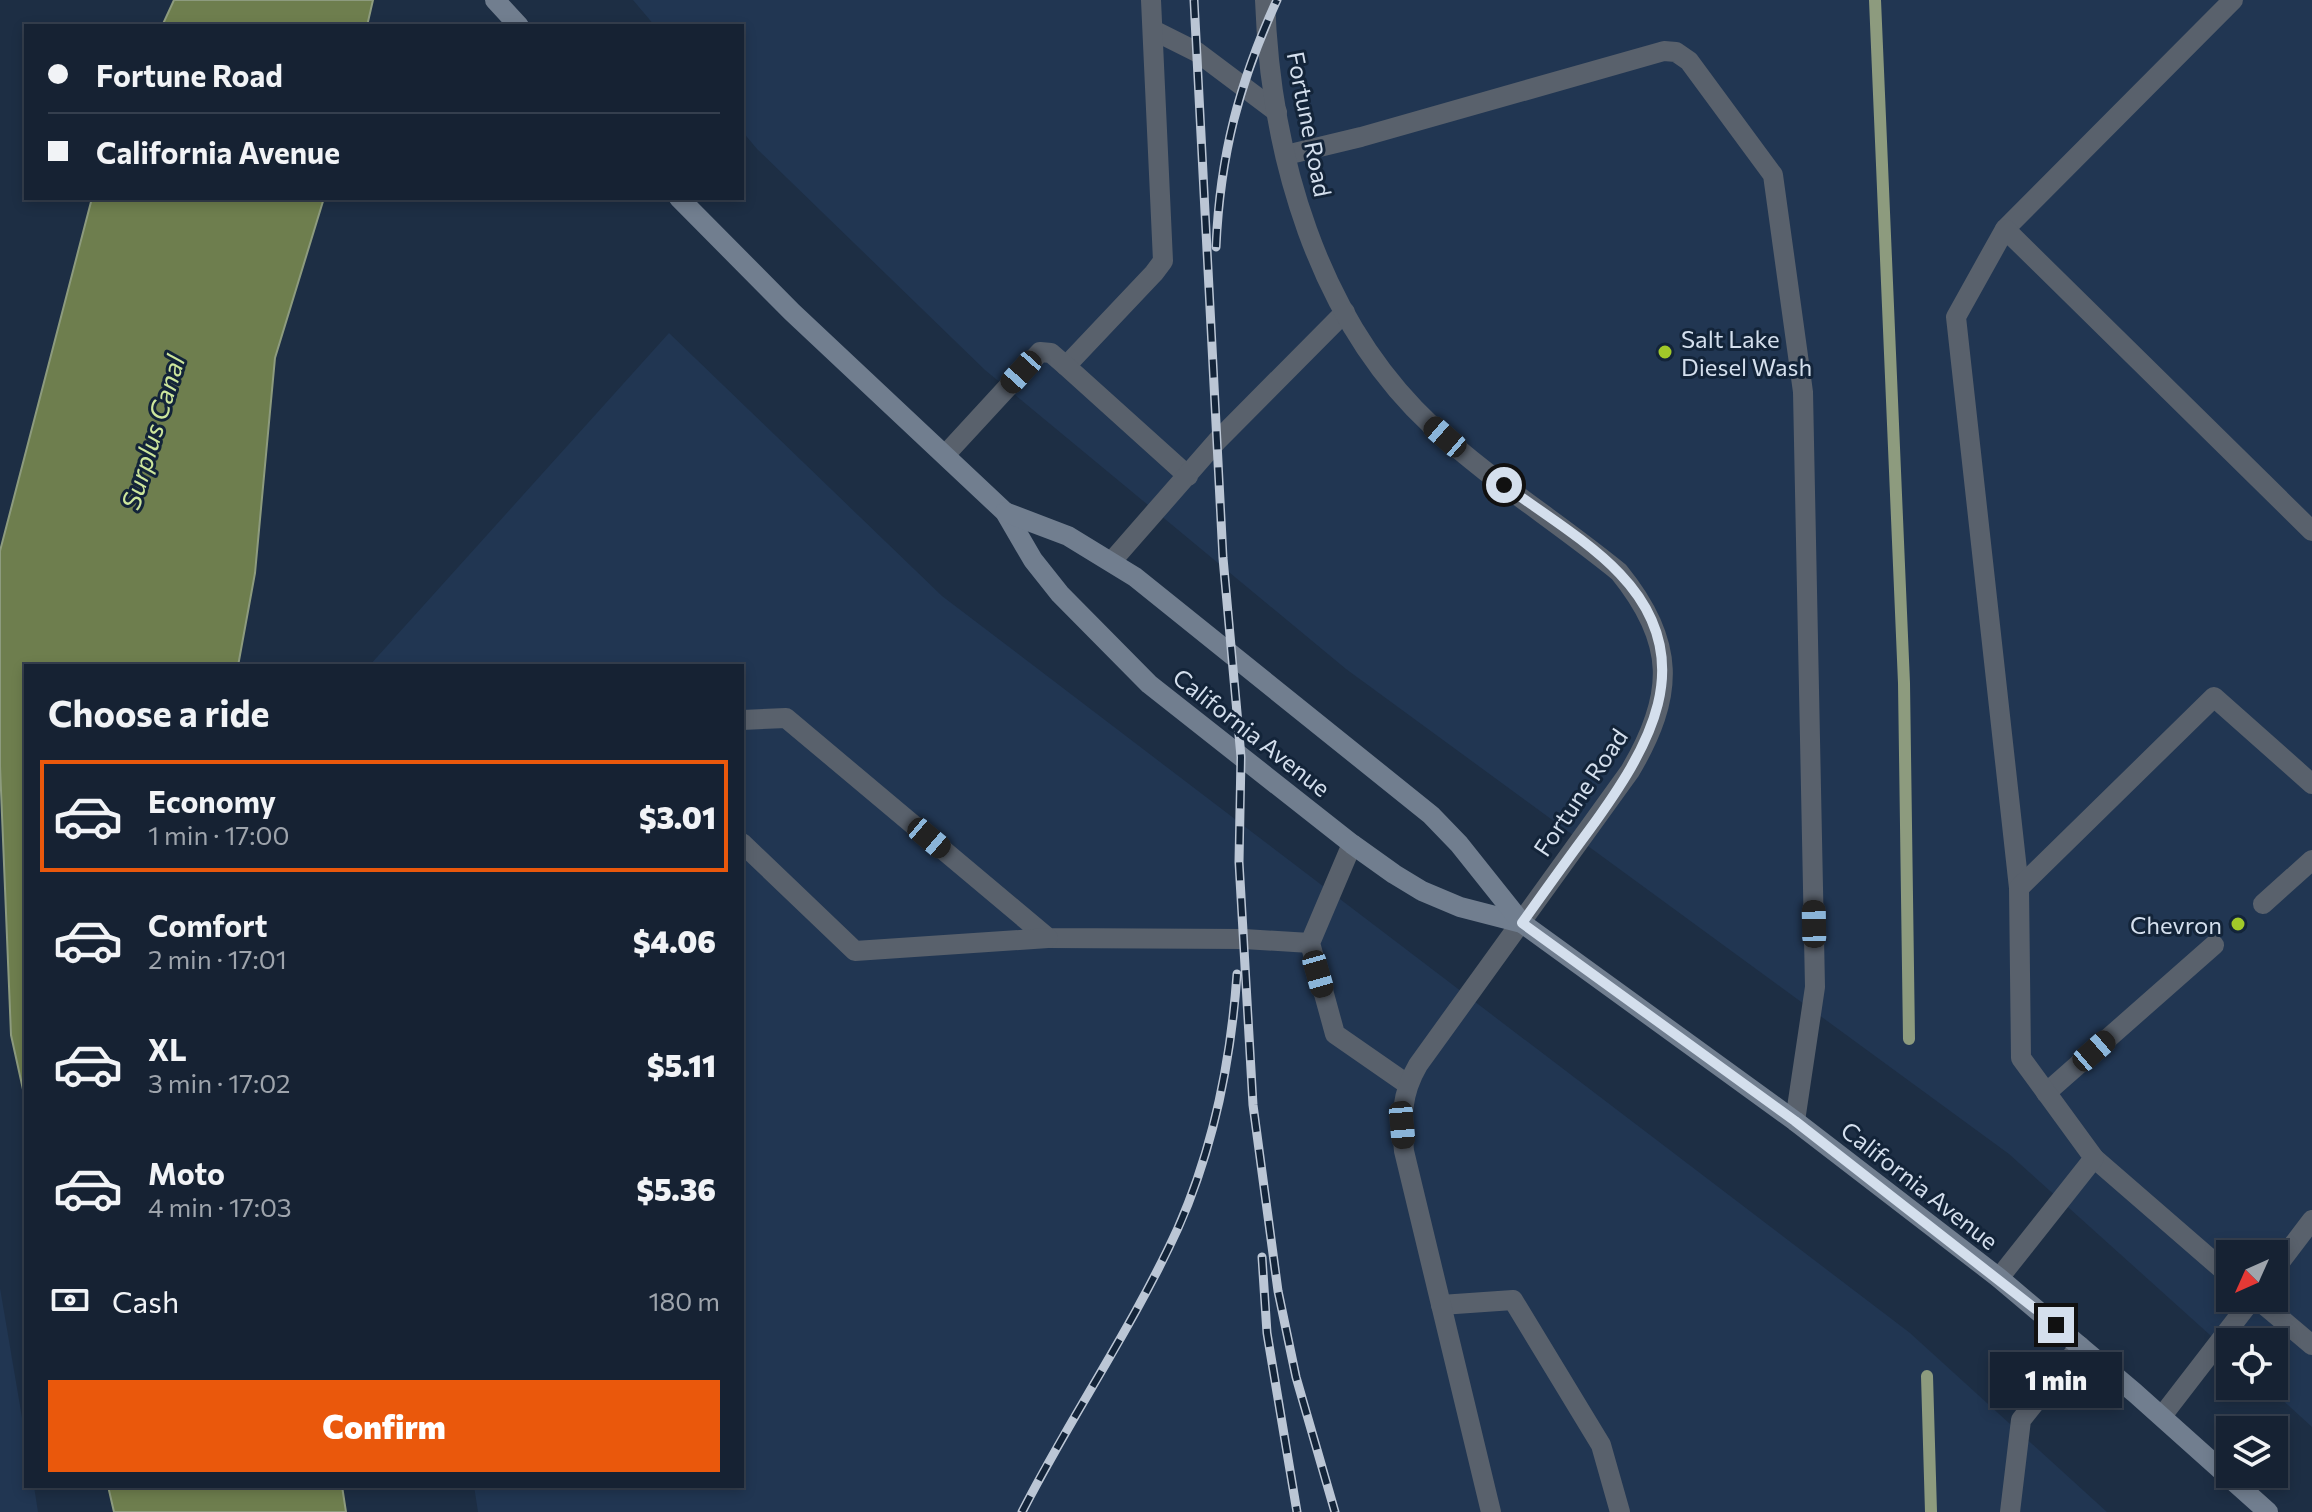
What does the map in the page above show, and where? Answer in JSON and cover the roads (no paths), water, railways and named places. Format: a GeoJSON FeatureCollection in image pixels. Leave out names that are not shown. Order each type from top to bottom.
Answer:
{"type":"FeatureCollection","features":[{"type":"Feature","properties":{"kind":"main road","name":"California Avenue"},"geometry":{"type":"LineString","coordinates":[[681,200],[860,377],[1005,512],[1033,560],[1060,594],[1149,684],[1352,844],[1422,891],[1460,907],[1522,923]]}},
{"type":"Feature","properties":{"kind":"main road","name":"California Avenue"},"geometry":{"type":"LineString","coordinates":[[1005,512],[1068,536],[1112,561],[1166,601],[1431,815],[1459,844],[1522,923],[1795,1121],[1999,1278],[2162,1416],[2268,1512]]}},
{"type":"Feature","properties":{"kind":"street"},"geometry":{"type":"LineString","coordinates":[[1066,366],[1163,261],[1151,0]]}},
{"type":"Feature","properties":{"kind":"street","name":"Fortune Road"},"geometry":{"type":"LineString","coordinates":[[1265,0],[1277,112],[1299,211],[1345,312],[1376,362],[1431,425],[1619,572],[1637,594],[1659,640],[1663,664],[1661,697],[1643,749],[1607,806],[1418,1065],[1407,1084],[1402,1103],[1404,1151],[1491,1512]]}},
{"type":"Feature","properties":{"kind":"street"},"geometry":{"type":"LineString","coordinates":[[2216,1264],[2094,1158],[2021,1058],[2019,888],[1956,317],[2005,229],[2233,0]]}},
{"type":"Feature","properties":{"kind":"street"},"geometry":{"type":"LineString","coordinates":[[1153,30],[1197,52],[1277,112]]}},
{"type":"Feature","properties":{"kind":"street"},"geometry":{"type":"LineString","coordinates":[[1286,155],[1361,137],[1664,51],[1676,52],[1689,61],[1773,175],[1803,392],[1815,987],[1795,1121]]}},
{"type":"Feature","properties":{"kind":"street"},"geometry":{"type":"LineString","coordinates":[[2005,229],[2312,531]]}},
{"type":"Feature","properties":{"kind":"street"},"geometry":{"type":"LineString","coordinates":[[1112,561],[1217,441],[1345,312]]}},
{"type":"Feature","properties":{"kind":"street"},"geometry":{"type":"LineString","coordinates":[[946,454],[1040,352],[1051,353],[1188,476]]}},
{"type":"Feature","properties":{"kind":"street"},"geometry":{"type":"LineString","coordinates":[[2019,888],[2214,697],[2312,784]]}},
{"type":"Feature","properties":{"kind":"street"},"geometry":{"type":"LineString","coordinates":[[744,720],[786,718],[1048,938]]}},
{"type":"Feature","properties":{"kind":"street"},"geometry":{"type":"LineString","coordinates":[[1352,844],[1310,943],[1335,1034],[1407,1084]]}},
{"type":"Feature","properties":{"kind":"street"},"geometry":{"type":"LineString","coordinates":[[744,845],[855,951],[1048,938],[1244,939],[1310,943]]}},
{"type":"Feature","properties":{"kind":"street"},"geometry":{"type":"LineString","coordinates":[[2263,904],[2312,860]]}},
{"type":"Feature","properties":{"kind":"street"},"geometry":{"type":"LineString","coordinates":[[2046,1093],[2214,945]]}},
{"type":"Feature","properties":{"kind":"street"},"geometry":{"type":"LineString","coordinates":[[1999,1278],[2094,1158]]}},
{"type":"Feature","properties":{"kind":"street"},"geometry":{"type":"LineString","coordinates":[[2288,1252],[2312,1220]]}},
{"type":"Feature","properties":{"kind":"street"},"geometry":{"type":"LineString","coordinates":[[1441,1305],[1513,1300],[1601,1445],[1620,1512]]}},
{"type":"Feature","properties":{"kind":"street"},"geometry":{"type":"LineString","coordinates":[[2162,1416],[2243,1312]]}},
{"type":"Feature","properties":{"kind":"street"},"geometry":{"type":"LineString","coordinates":[[2271,1312],[2312,1345]]}},
{"type":"Feature","properties":{"kind":"street"},"geometry":{"type":"LineString","coordinates":[[2010,1512],[2021,1420],[2080,1346]]}},
{"type":"Feature","properties":{"kind":"water"},"geometry":{"type":"Polygon","coordinates":[[[174,0],[373,0],[367,24],[163,24],[174,0]]]}},
{"type":"Feature","properties":{"kind":"water","name":"Surplus Canal"},"geometry":{"type":"Polygon","coordinates":[[[91,200],[323,200],[275,358],[255,573],[238,664],[24,664],[24,1094],[11,1035],[0,766],[0,551],[91,200]]]}},
{"type":"Feature","properties":{"kind":"water"},"geometry":{"type":"Polygon","coordinates":[[[108,1488],[342,1488],[346,1512],[114,1512],[108,1488]]]}},
{"type":"Feature","properties":{"kind":"waterway"},"geometry":{"type":"LineString","coordinates":[[1875,0],[1904,683],[1909,1039]]}},
{"type":"Feature","properties":{"kind":"waterway"},"geometry":{"type":"LineString","coordinates":[[1927,1376],[1931,1512]]}},
{"type":"Feature","properties":{"kind":"railway"},"geometry":{"type":"LineString","coordinates":[[1194,0],[1223,558],[1241,757],[1239,862],[1253,1105],[1278,1291],[1296,1377],[1335,1512]]}},
{"type":"Feature","properties":{"kind":"railway"},"geometry":{"type":"LineString","coordinates":[[1216,247],[1222,181],[1234,120],[1252,61],[1277,0]]}},
{"type":"Feature","properties":{"kind":"railway"},"geometry":{"type":"LineString","coordinates":[[1022,1512],[1142,1301],[1190,1198],[1210,1136],[1225,1071],[1237,974]]}},
{"type":"Feature","properties":{"kind":"railway"},"geometry":{"type":"LineString","coordinates":[[1262,1257],[1267,1333],[1297,1512]]}},
{"type":"Feature","properties":{"kind":"place","name":"Salt Lake Diesel Wash"},"geometry":{"type":"Point","coordinates":[1665,352]}},
{"type":"Feature","properties":{"kind":"place","name":"Chevron"},"geometry":{"type":"Point","coordinates":[2238,924]}}]}
